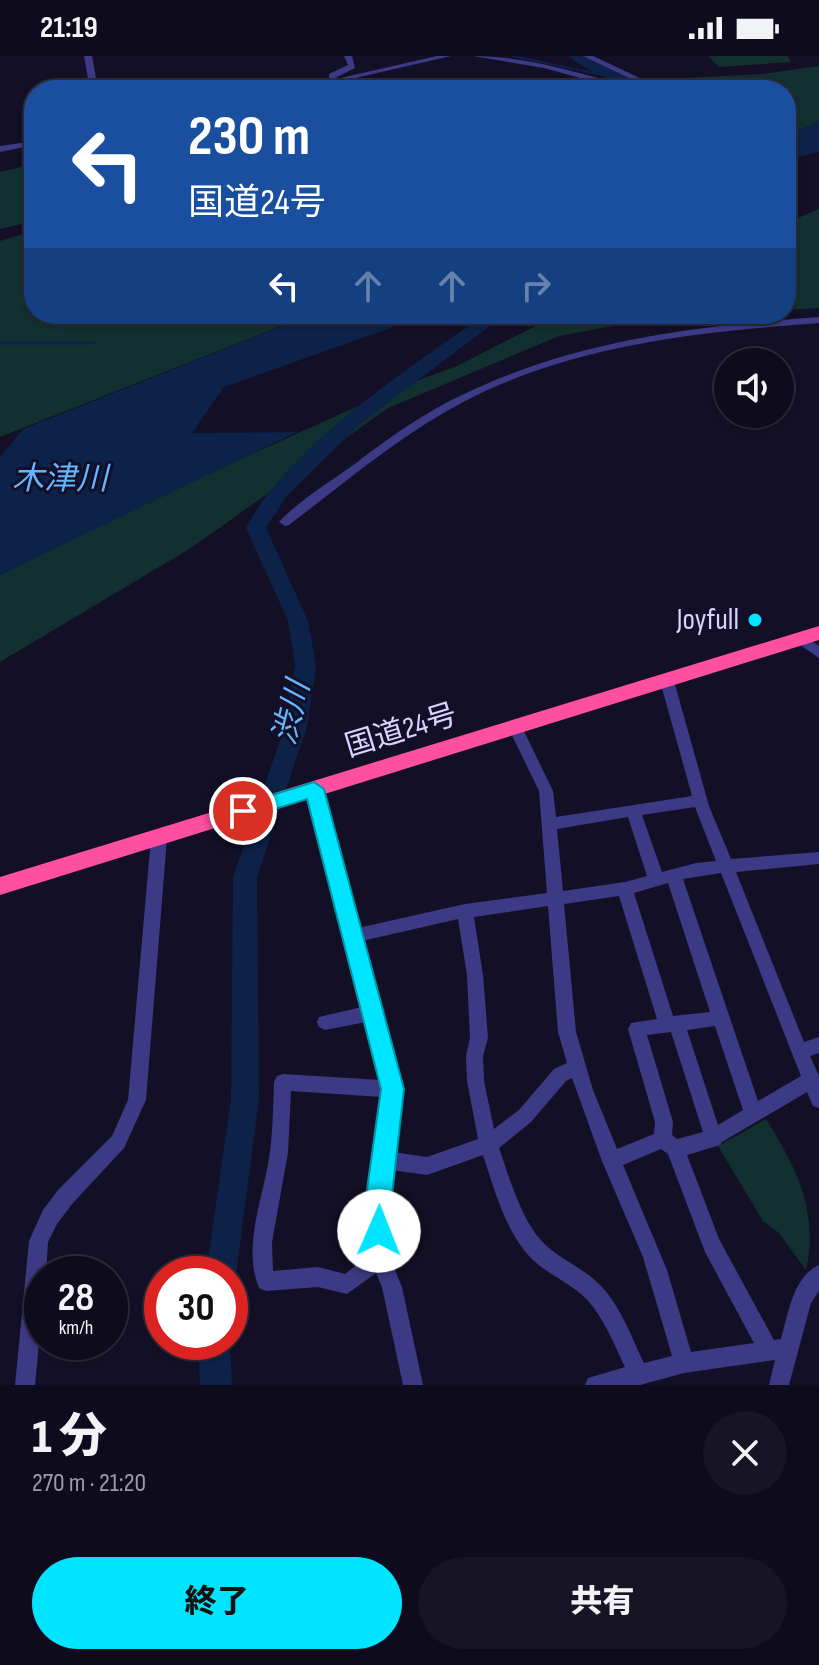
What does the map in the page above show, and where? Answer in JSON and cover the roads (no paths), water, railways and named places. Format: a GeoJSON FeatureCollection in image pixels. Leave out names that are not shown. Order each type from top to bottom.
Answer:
{"type":"FeatureCollection","features":[{"type":"Feature","properties":{"kind":"highway","name":"国道24号"},"geometry":{"type":"LineString","coordinates":[[0,886],[810,636]]}},
{"type":"Feature","properties":{"kind":"street"},"geometry":{"type":"LineString","coordinates":[[88,56],[92,80]]}},
{"type":"Feature","properties":{"kind":"street"},"geometry":{"type":"LineString","coordinates":[[325,80],[352,66],[348,56]]}},
{"type":"Feature","properties":{"kind":"street"},"geometry":{"type":"LineString","coordinates":[[338,80],[447,56]]}},
{"type":"Feature","properties":{"kind":"street"},"geometry":{"type":"LineString","coordinates":[[477,56],[524,62],[603,80]]}},
{"type":"Feature","properties":{"kind":"street"},"geometry":{"type":"LineString","coordinates":[[524,62],[532,56]]}},
{"type":"Feature","properties":{"kind":"street"},"geometry":{"type":"LineString","coordinates":[[587,56],[640,80]]}},
{"type":"Feature","properties":{"kind":"street"},"geometry":{"type":"LineString","coordinates":[[0,149],[24,145]]}},
{"type":"Feature","properties":{"kind":"street"},"geometry":{"type":"LineString","coordinates":[[796,322],[819,320]]}},
{"type":"Feature","properties":{"kind":"street"},"geometry":{"type":"LineString","coordinates":[[285,522],[463,398],[562,357],[697,331],[775,324]]}},
{"type":"Feature","properties":{"kind":"street"},"geometry":{"type":"LineString","coordinates":[[810,636],[819,653]]}},
{"type":"Feature","properties":{"kind":"street"},"geometry":{"type":"LineString","coordinates":[[667,681],[681,741],[701,800],[819,1100]]}},
{"type":"Feature","properties":{"kind":"street"},"geometry":{"type":"LineString","coordinates":[[515,727],[546,791],[567,1032],[576,1067],[611,1161],[654,1259],[684,1363]]}},
{"type":"Feature","properties":{"kind":"street"},"geometry":{"type":"LineString","coordinates":[[314,789],[392,1089],[377,1204],[380,1258],[392,1287],[413,1385]]}},
{"type":"Feature","properties":{"kind":"street"},"geometry":{"type":"LineString","coordinates":[[548,824],[701,800]]}},
{"type":"Feature","properties":{"kind":"street"},"geometry":{"type":"LineString","coordinates":[[633,809],[664,876],[721,1018],[753,1114]]}},
{"type":"Feature","properties":{"kind":"street"},"geometry":{"type":"LineString","coordinates":[[25,1385],[39,1241],[50,1217],[65,1197],[118,1142],[137,1100],[159,838]]}},
{"type":"Feature","properties":{"kind":"street"},"geometry":{"type":"LineString","coordinates":[[352,936],[465,911],[625,889],[664,876],[725,866],[819,858]]}},
{"type":"Feature","properties":{"kind":"street"},"geometry":{"type":"LineString","coordinates":[[625,889],[714,1139]]}},
{"type":"Feature","properties":{"kind":"street"},"geometry":{"type":"LineString","coordinates":[[465,911],[479,1038],[474,1047],[476,1085],[493,1158],[528,1239],[554,1268],[590,1290],[615,1325],[639,1375]]}},
{"type":"Feature","properties":{"kind":"street"},"geometry":{"type":"LineString","coordinates":[[325,1022],[374,1013]]}},
{"type":"Feature","properties":{"kind":"street"},"geometry":{"type":"LineString","coordinates":[[721,1018],[637,1029],[668,1144],[712,1245],[780,1350]]}},
{"type":"Feature","properties":{"kind":"street"},"geometry":{"type":"LineString","coordinates":[[801,1051],[819,1045]]}},
{"type":"Feature","properties":{"kind":"street"},"geometry":{"type":"LineString","coordinates":[[384,1160],[427,1166],[491,1143],[525,1116],[560,1075],[576,1067]]}},
{"type":"Feature","properties":{"kind":"street"},"geometry":{"type":"LineString","coordinates":[[611,1161],[668,1144],[714,1139],[797,1091],[811,1078]]}},
{"type":"Feature","properties":{"kind":"street"},"geometry":{"type":"LineString","coordinates":[[380,1258],[347,1284],[318,1277],[266,1281],[261,1268],[268,1198],[276,1176],[283,1082],[392,1089]]}},
{"type":"Feature","properties":{"kind":"street"},"geometry":{"type":"LineString","coordinates":[[779,1385],[780,1350],[802,1298],[819,1275]]}},
{"type":"Feature","properties":{"kind":"street"},"geometry":{"type":"LineString","coordinates":[[595,1385],[684,1363],[780,1350]]}},
{"type":"Feature","properties":{"kind":"water"},"geometry":{"type":"Polygon","coordinates":[[[819,121],[819,152],[796,158],[796,132],[819,121]]]}},
{"type":"Feature","properties":{"kind":"water","name":"木津川"},"geometry":{"type":"Polygon","coordinates":[[[287,324],[402,324],[224,387],[192,433],[297,432],[0,575],[0,457],[23,429],[287,324]]]}},
{"type":"Feature","properties":{"kind":"waterway"},"geometry":{"type":"LineString","coordinates":[[513,56],[617,78]]}},
{"type":"Feature","properties":{"kind":"waterway"},"geometry":{"type":"LineString","coordinates":[[575,56],[625,80]]}},
{"type":"Feature","properties":{"kind":"waterway","name":"渋川"},"geometry":{"type":"LineString","coordinates":[[223,1256],[245,1099],[245,877],[252,848],[296,726],[306,665],[298,621],[256,528],[279,492],[355,419],[484,324]]}},
{"type":"Feature","properties":{"kind":"waterway"},"geometry":{"type":"LineString","coordinates":[[0,343],[94,343]]}},
{"type":"Feature","properties":{"kind":"waterway","name":"渋川"},"geometry":{"type":"LineString","coordinates":[[215,1360],[216,1385]]}},
{"type":"Feature","properties":{"kind":"place","name":"Joyfull"},"geometry":{"type":"Point","coordinates":[755,620]}}]}
